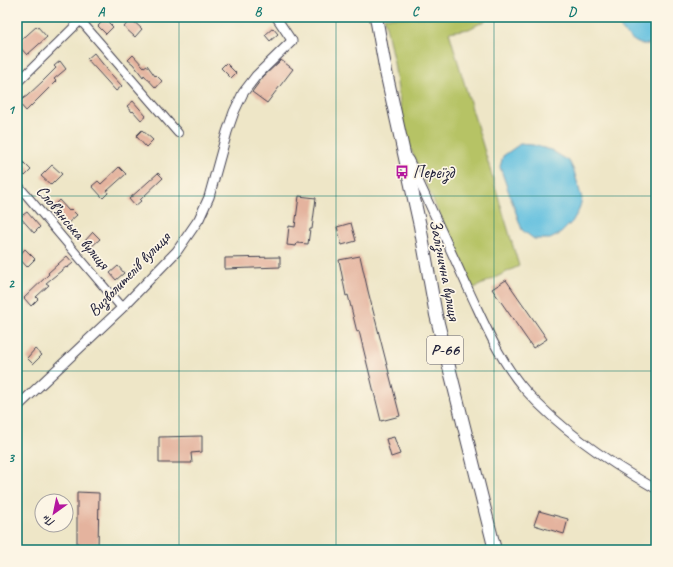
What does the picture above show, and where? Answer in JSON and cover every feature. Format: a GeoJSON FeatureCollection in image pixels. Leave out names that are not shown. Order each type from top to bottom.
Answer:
{"type":"FeatureCollection","features":[{"type":"Feature","properties":{"kind":"main road","name":"Залізнична вулиця"},"geometry":{"type":"LineString","coordinates":[[376,17],[386,72],[420,226],[436,315],[495,550]]}},
{"type":"Feature","properties":{"kind":"street"},"geometry":{"type":"LineString","coordinates":[[276,17],[292,41]]}},
{"type":"Feature","properties":{"kind":"street"},"geometry":{"type":"LineString","coordinates":[[17,83],[82,19],[178,133]]}},
{"type":"Feature","properties":{"kind":"street","name":"Визволителів вулиця"},"geometry":{"type":"LineString","coordinates":[[17,407],[122,308],[177,251],[199,219],[209,196],[227,132],[243,93],[256,76],[292,41]]}},
{"type":"Feature","properties":{"kind":"street"},"geometry":{"type":"LineString","coordinates":[[404,148],[488,334],[505,364],[526,391],[566,429],[596,451],[656,489]]}},
{"type":"Feature","properties":{"kind":"street","name":"Слов’янська вулиця"},"geometry":{"type":"LineString","coordinates":[[17,184],[122,308]]}},
{"type":"Feature","properties":{"kind":"green space"},"geometry":{"type":"Polygon","coordinates":[[[384,17],[485,17],[485,21],[469,29],[449,32],[519,266],[472,289],[405,136],[394,63],[384,17]]]}},
{"type":"Feature","properties":{"kind":"water"},"geometry":{"type":"Polygon","coordinates":[[[613,17],[656,17],[657,37],[655,41],[645,45],[634,41],[624,32],[613,17]]]}},
{"type":"Feature","properties":{"kind":"water"},"geometry":{"type":"Polygon","coordinates":[[[520,144],[533,145],[551,150],[569,161],[574,171],[582,199],[579,210],[572,222],[560,234],[550,239],[534,239],[522,230],[500,167],[503,156],[520,144]]]}},
{"type":"Feature","properties":{"kind":"building"},"geometry":{"type":"Polygon","coordinates":[[[105,19],[113,27],[106,34],[98,26],[105,19]]]}},
{"type":"Feature","properties":{"kind":"building"},"geometry":{"type":"Polygon","coordinates":[[[131,19],[142,29],[135,37],[124,27],[131,19]]]}},
{"type":"Feature","properties":{"kind":"building"},"geometry":{"type":"Polygon","coordinates":[[[37,26],[47,37],[27,55],[17,44],[37,26]]]}},
{"type":"Feature","properties":{"kind":"building"},"geometry":{"type":"Polygon","coordinates":[[[273,28],[278,34],[270,41],[265,35],[273,28]]]}},
{"type":"Feature","properties":{"kind":"building"},"geometry":{"type":"Polygon","coordinates":[[[94,53],[122,86],[116,91],[87,59],[94,53]]]}},
{"type":"Feature","properties":{"kind":"building"},"geometry":{"type":"Polygon","coordinates":[[[133,55],[144,67],[147,65],[155,76],[156,75],[162,81],[156,88],[144,75],[143,77],[128,60],[133,55]]]}},
{"type":"Feature","properties":{"kind":"building"},"geometry":{"type":"Polygon","coordinates":[[[281,60],[293,69],[267,103],[252,92],[263,77],[281,60]]]}},
{"type":"Feature","properties":{"kind":"building"},"geometry":{"type":"Polygon","coordinates":[[[60,61],[66,69],[54,79],[56,81],[26,111],[18,102],[43,81],[56,68],[54,66],[60,61]]]}},
{"type":"Feature","properties":{"kind":"building"},"geometry":{"type":"Polygon","coordinates":[[[226,63],[236,73],[231,78],[221,68],[226,63]]]}},
{"type":"Feature","properties":{"kind":"building"},"geometry":{"type":"Polygon","coordinates":[[[133,101],[146,116],[141,120],[127,106],[133,101]]]}},
{"type":"Feature","properties":{"kind":"building"},"geometry":{"type":"Polygon","coordinates":[[[142,130],[153,140],[146,147],[136,136],[142,130]]]}},
{"type":"Feature","properties":{"kind":"building"},"geometry":{"type":"Polygon","coordinates":[[[17,156],[31,170],[25,176],[17,168],[17,156]]]}},
{"type":"Feature","properties":{"kind":"building"},"geometry":{"type":"Polygon","coordinates":[[[52,165],[62,174],[51,185],[41,176],[52,165]]]}},
{"type":"Feature","properties":{"kind":"building"},"geometry":{"type":"Polygon","coordinates":[[[119,167],[126,174],[107,191],[108,193],[103,198],[92,186],[98,181],[101,184],[119,167]]]}},
{"type":"Feature","properties":{"kind":"building"},"geometry":{"type":"Polygon","coordinates":[[[158,173],[163,178],[135,206],[129,199],[158,173]]]}},
{"type":"Feature","properties":{"kind":"building"},"geometry":{"type":"Polygon","coordinates":[[[299,196],[316,198],[312,229],[310,229],[308,244],[297,243],[296,246],[287,245],[289,226],[295,227],[299,196]]]}},
{"type":"Feature","properties":{"kind":"building"},"geometry":{"type":"Polygon","coordinates":[[[59,200],[69,211],[71,209],[77,215],[67,224],[52,207],[59,200]]]}},
{"type":"Feature","properties":{"kind":"building"},"geometry":{"type":"Polygon","coordinates":[[[27,212],[40,227],[34,233],[20,217],[27,212]]]}},
{"type":"Feature","properties":{"kind":"building"},"geometry":{"type":"Polygon","coordinates":[[[351,223],[356,241],[342,245],[337,227],[351,223]]]}},
{"type":"Feature","properties":{"kind":"building"},"geometry":{"type":"Polygon","coordinates":[[[93,232],[100,239],[90,248],[84,242],[93,232]]]}},
{"type":"Feature","properties":{"kind":"building"},"geometry":{"type":"Polygon","coordinates":[[[25,249],[35,259],[27,267],[18,257],[25,249]]]}},
{"type":"Feature","properties":{"kind":"building"},"geometry":{"type":"Polygon","coordinates":[[[67,256],[73,263],[46,283],[49,285],[36,297],[38,299],[31,306],[24,298],[67,256]]]}},
{"type":"Feature","properties":{"kind":"building"},"geometry":{"type":"Polygon","coordinates":[[[360,256],[400,416],[381,421],[359,331],[357,332],[348,295],[346,296],[339,260],[360,256]]]}},
{"type":"Feature","properties":{"kind":"building"},"geometry":{"type":"Polygon","coordinates":[[[280,257],[280,267],[225,269],[225,258],[280,257]]]}},
{"type":"Feature","properties":{"kind":"building"},"geometry":{"type":"Polygon","coordinates":[[[118,266],[124,273],[116,280],[110,273],[118,266]]]}},
{"type":"Feature","properties":{"kind":"building"},"geometry":{"type":"Polygon","coordinates":[[[506,280],[547,339],[533,348],[492,289],[506,280]]]}},
{"type":"Feature","properties":{"kind":"building"},"geometry":{"type":"Polygon","coordinates":[[[35,349],[42,355],[33,364],[27,358],[35,349]]]}},
{"type":"Feature","properties":{"kind":"building"},"geometry":{"type":"Polygon","coordinates":[[[202,436],[202,452],[191,453],[192,463],[159,463],[159,437],[202,436]]]}},
{"type":"Feature","properties":{"kind":"building"},"geometry":{"type":"Polygon","coordinates":[[[394,437],[400,454],[391,457],[386,439],[394,437]]]}},
{"type":"Feature","properties":{"kind":"building"},"geometry":{"type":"Polygon","coordinates":[[[77,492],[99,493],[98,550],[77,550],[77,492]]]}},
{"type":"Feature","properties":{"kind":"building"},"geometry":{"type":"Polygon","coordinates":[[[539,511],[568,519],[564,534],[534,525],[539,511]]]}},
{"type":"Feature","properties":{"kind":"place","name":"Переїзд"},"geometry":{"type":"Point","coordinates":[402,172]}}]}
